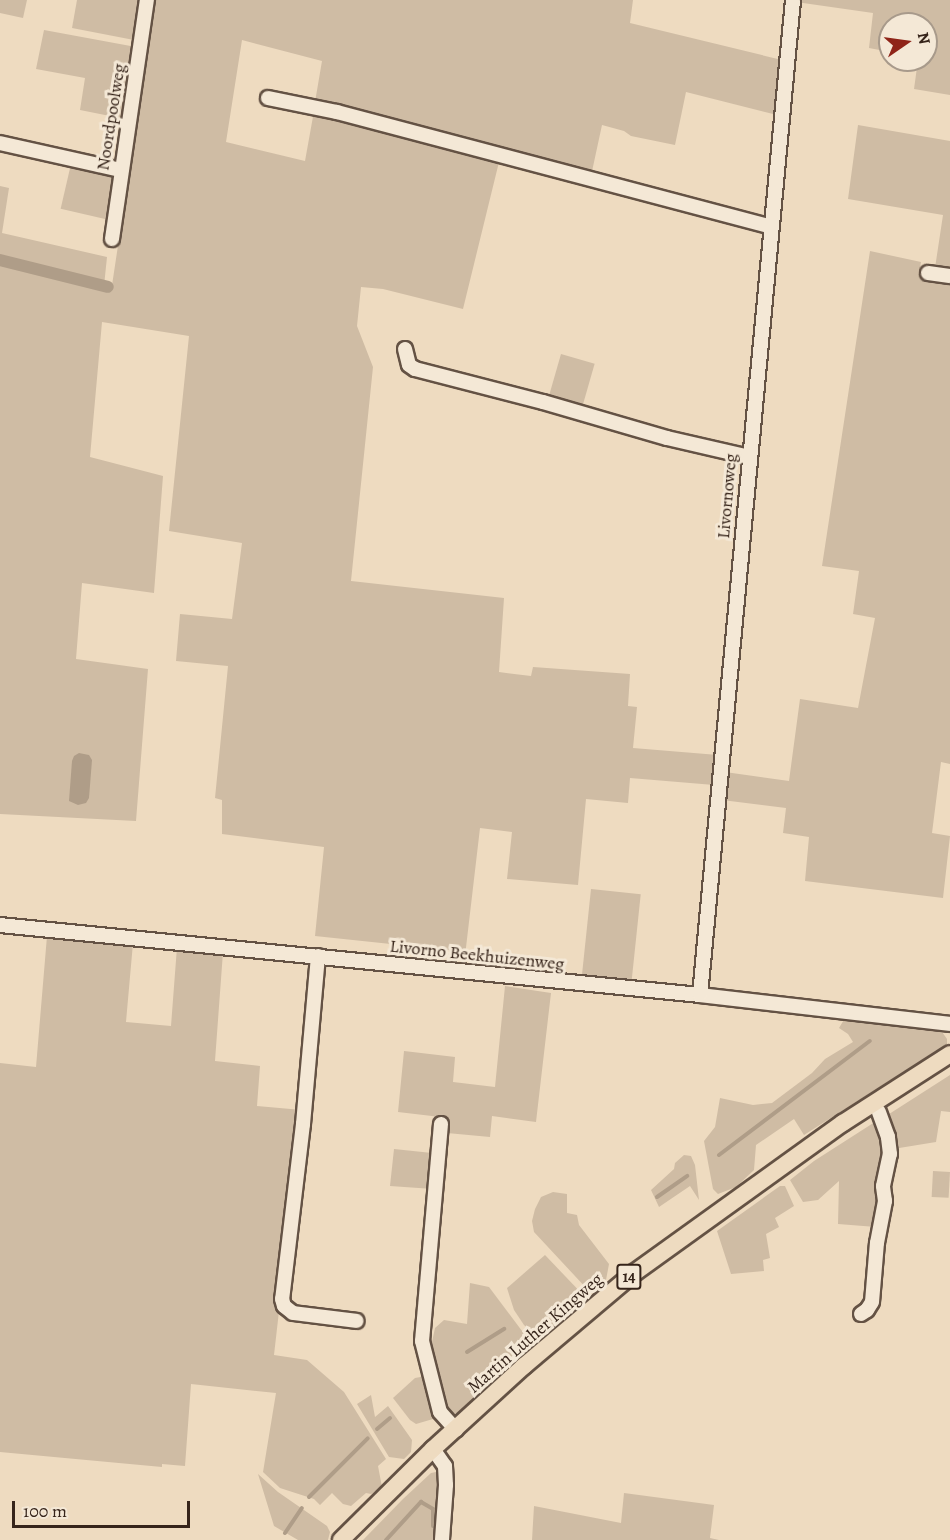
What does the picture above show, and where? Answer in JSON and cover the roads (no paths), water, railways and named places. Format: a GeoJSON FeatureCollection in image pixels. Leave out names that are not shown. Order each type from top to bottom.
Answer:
{"type":"FeatureCollection","features":[{"type":"Feature","properties":{"kind":"main road","name":"Martin Luther Kingweg"},"geometry":{"type":"LineString","coordinates":[[341,1540],[434,1449],[524,1366],[634,1273],[843,1123],[950,1054]]}},
{"type":"Feature","properties":{"kind":"street","name":"Noordpoolweg"},"geometry":{"type":"LineString","coordinates":[[112,239],[147,0]]}},
{"type":"Feature","properties":{"kind":"street","name":"Livornoweg"},"geometry":{"type":"LineString","coordinates":[[700,995],[793,0]]}},
{"type":"Feature","properties":{"kind":"street"},"geometry":{"type":"LineString","coordinates":[[268,98],[337,112],[771,227]]}},
{"type":"Feature","properties":{"kind":"street"},"geometry":{"type":"LineString","coordinates":[[0,143],[121,170]]}},
{"type":"Feature","properties":{"kind":"street"},"geometry":{"type":"LineString","coordinates":[[928,273],[950,276]]}},
{"type":"Feature","properties":{"kind":"street"},"geometry":{"type":"LineString","coordinates":[[405,349],[409,365],[415,369],[543,402],[667,438],[749,457]]}},
{"type":"Feature","properties":{"kind":"street","name":"Livorno Beekhuizenweg"},"geometry":{"type":"LineString","coordinates":[[0,925],[700,995],[950,1024]]}},
{"type":"Feature","properties":{"kind":"street"},"geometry":{"type":"LineString","coordinates":[[318,956],[303,1124],[282,1299],[284,1306],[293,1313],[357,1321]]}},
{"type":"Feature","properties":{"kind":"street"},"geometry":{"type":"LineString","coordinates":[[861,1314],[872,1302],[877,1243],[885,1201],[883,1186],[890,1154],[888,1137],[879,1112]]}},
{"type":"Feature","properties":{"kind":"street"},"geometry":{"type":"LineString","coordinates":[[441,1124],[422,1341],[440,1412],[456,1430]]}},
{"type":"Feature","properties":{"kind":"street"},"geometry":{"type":"LineString","coordinates":[[434,1449],[445,1466],[442,1540]]}},
{"type":"Feature","properties":{"kind":"waterway"},"geometry":{"type":"LineString","coordinates":[[0,260],[108,287]]}},
{"type":"Feature","properties":{"kind":"waterway"},"geometry":{"type":"LineString","coordinates":[[719,1155],[870,1041]]}},
{"type":"Feature","properties":{"kind":"waterway"},"geometry":{"type":"LineString","coordinates":[[657,1197],[687,1176]]}},
{"type":"Feature","properties":{"kind":"waterway"},"geometry":{"type":"LineString","coordinates":[[467,1352],[504,1329]]}},
{"type":"Feature","properties":{"kind":"waterway"},"geometry":{"type":"LineString","coordinates":[[377,1429],[390,1418]]}},
{"type":"Feature","properties":{"kind":"waterway"},"geometry":{"type":"LineString","coordinates":[[309,1497],[368,1438]]}},
{"type":"Feature","properties":{"kind":"waterway"},"geometry":{"type":"LineString","coordinates":[[386,1540],[421,1502],[433,1509],[433,1526]]}},
{"type":"Feature","properties":{"kind":"waterway"},"geometry":{"type":"LineString","coordinates":[[285,1533],[302,1508]]}}]}
